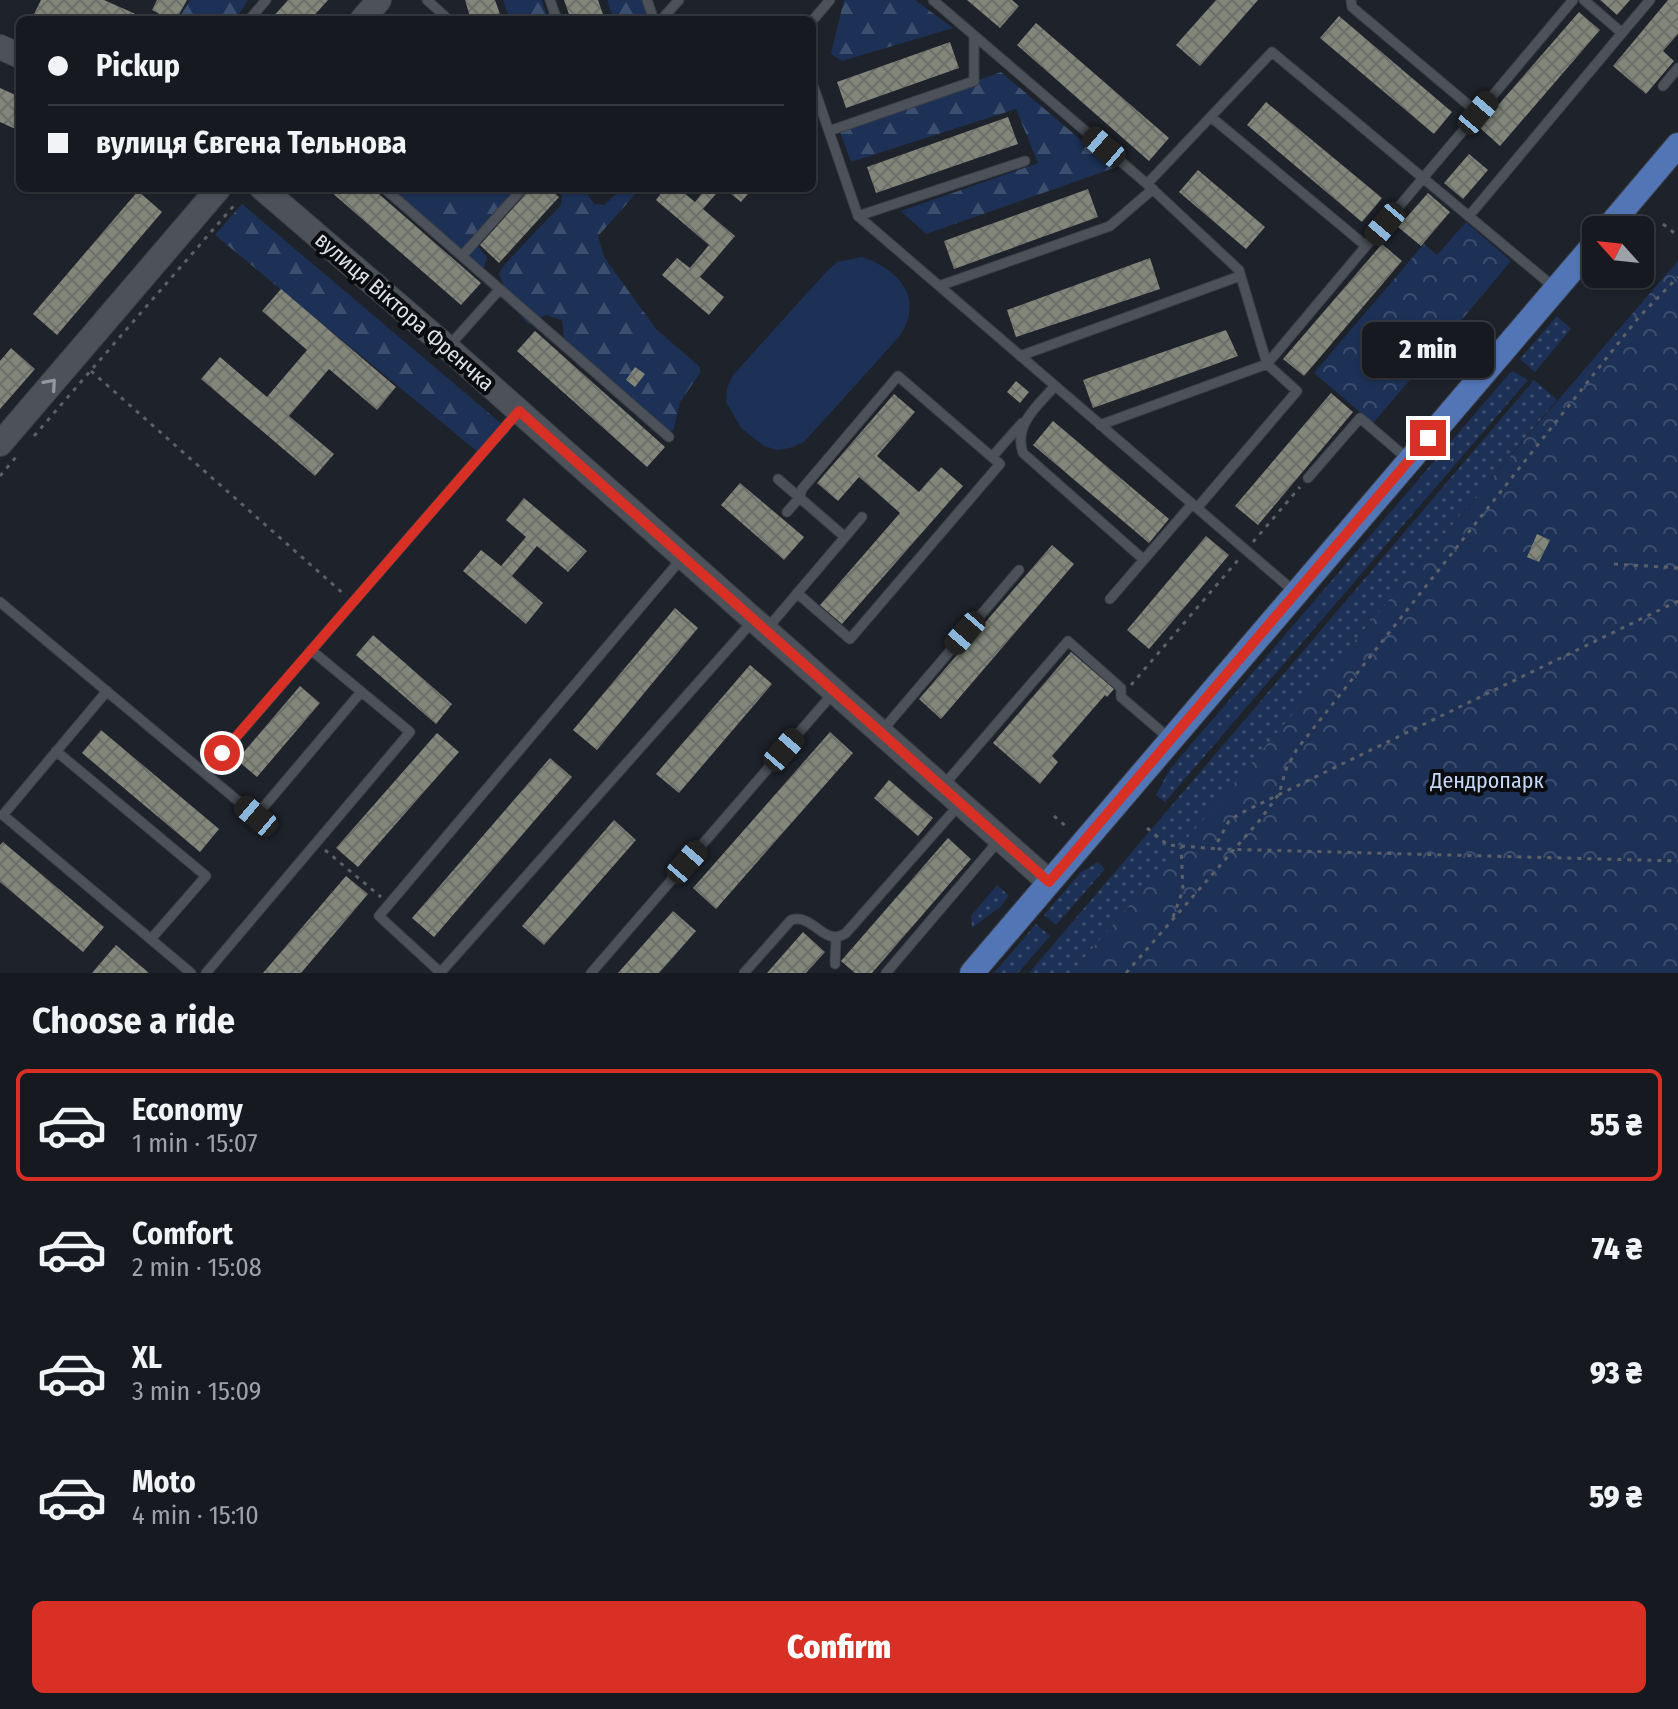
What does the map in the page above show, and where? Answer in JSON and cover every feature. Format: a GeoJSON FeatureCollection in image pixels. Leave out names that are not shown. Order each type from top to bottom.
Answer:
{"type":"FeatureCollection","features":[{"type":"Feature","properties":{"kind":"main road"},"geometry":{"type":"LineString","coordinates":[[1618,216],[1678,145]]}},
{"type":"Feature","properties":{"kind":"main road"},"geometry":{"type":"LineString","coordinates":[[972,973],[1582,258]]}},
{"type":"Feature","properties":{"kind":"street"},"geometry":{"type":"LineString","coordinates":[[365,16],[379,0]]}},
{"type":"Feature","properties":{"kind":"street","name":"вулиця Віктора Френчка"},"geometry":{"type":"LineString","coordinates":[[267,192],[448,348],[1049,882]]}},
{"type":"Feature","properties":{"kind":"street"},"geometry":{"type":"LineString","coordinates":[[10,448],[228,195]]}},
{"type":"Feature","properties":{"kind":"lane"},"geometry":{"type":"LineString","coordinates":[[252,16],[266,0]]}},
{"type":"Feature","properties":{"kind":"lane"},"geometry":{"type":"LineString","coordinates":[[427,0],[445,16]]}},
{"type":"Feature","properties":{"kind":"lane"},"geometry":{"type":"LineString","coordinates":[[665,16],[679,0]]}},
{"type":"Feature","properties":{"kind":"lane"},"geometry":{"type":"LineString","coordinates":[[816,16],[830,0]]}},
{"type":"Feature","properties":{"kind":"lane"},"geometry":{"type":"LineString","coordinates":[[933,0],[1150,187],[1239,270],[1267,364],[1297,391],[1110,599]]}},
{"type":"Feature","properties":{"kind":"lane"},"geometry":{"type":"LineString","coordinates":[[1351,0],[1352,7],[1478,113]]}},
{"type":"Feature","properties":{"kind":"lane"},"geometry":{"type":"LineString","coordinates":[[1100,425],[1267,364],[1573,0]]}},
{"type":"Feature","properties":{"kind":"lane"},"geometry":{"type":"LineString","coordinates":[[1584,0],[1622,33]]}},
{"type":"Feature","properties":{"kind":"lane"},"geometry":{"type":"LineString","coordinates":[[1469,216],[1650,0]]}},
{"type":"Feature","properties":{"kind":"lane"},"geometry":{"type":"LineString","coordinates":[[829,131],[974,81],[974,36]]}},
{"type":"Feature","properties":{"kind":"lane"},"geometry":{"type":"LineString","coordinates":[[939,286],[1110,226],[1150,187],[1272,52],[1556,288]]}},
{"type":"Feature","properties":{"kind":"lane"},"geometry":{"type":"LineString","coordinates":[[1663,86],[1678,68]]}},
{"type":"Feature","properties":{"kind":"lane"},"geometry":{"type":"LineString","coordinates":[[816,94],[858,216],[1296,593]]}},
{"type":"Feature","properties":{"kind":"lane"},"geometry":{"type":"LineString","coordinates":[[1211,117],[1366,246]]}},
{"type":"Feature","properties":{"kind":"lane"},"geometry":{"type":"LineString","coordinates":[[858,216],[1025,161]]}},
{"type":"Feature","properties":{"kind":"lane"},"geometry":{"type":"LineString","coordinates":[[389,192],[669,437]]}},
{"type":"Feature","properties":{"kind":"lane"},"geometry":{"type":"LineString","coordinates":[[462,256],[519,192]]}},
{"type":"Feature","properties":{"kind":"lane"},"geometry":{"type":"LineString","coordinates":[[1020,356],[1240,276]]}},
{"type":"Feature","properties":{"kind":"lane"},"geometry":{"type":"LineString","coordinates":[[448,348],[500,289]]}},
{"type":"Feature","properties":{"kind":"lane"},"geometry":{"type":"LineString","coordinates":[[787,512],[800,497],[802,489],[898,376],[1000,464],[850,639],[797,593]]}},
{"type":"Feature","properties":{"kind":"lane"},"geometry":{"type":"LineString","coordinates":[[992,457],[1055,386]]}},
{"type":"Feature","properties":{"kind":"lane"},"geometry":{"type":"LineString","coordinates":[[205,773],[519,411]]}},
{"type":"Feature","properties":{"kind":"lane"},"geometry":{"type":"LineString","coordinates":[[1308,478],[1360,418],[1410,460]]}},
{"type":"Feature","properties":{"kind":"lane"},"geometry":{"type":"LineString","coordinates":[[1026,419],[1020,443],[1027,459],[1143,559]]}},
{"type":"Feature","properties":{"kind":"lane"},"geometry":{"type":"LineString","coordinates":[[778,479],[845,537]]}},
{"type":"Feature","properties":{"kind":"lane"},"geometry":{"type":"LineString","coordinates":[[683,557],[379,916],[441,972],[760,625],[797,593],[862,517]]}},
{"type":"Feature","properties":{"kind":"lane"},"geometry":{"type":"LineString","coordinates":[[881,732],[1019,570]]}},
{"type":"Feature","properties":{"kind":"lane"},"geometry":{"type":"LineString","coordinates":[[0,602],[256,816],[361,692]]}},
{"type":"Feature","properties":{"kind":"lane"},"geometry":{"type":"LineString","coordinates":[[943,786],[1068,641],[1121,688],[1121,697],[1172,740]]}},
{"type":"Feature","properties":{"kind":"lane"},"geometry":{"type":"LineString","coordinates":[[206,973],[410,732],[311,650]]}},
{"type":"Feature","properties":{"kind":"lane"},"geometry":{"type":"LineString","coordinates":[[107,691],[3,815],[191,973]]}},
{"type":"Feature","properties":{"kind":"lane"},"geometry":{"type":"LineString","coordinates":[[591,973],[835,691]]}},
{"type":"Feature","properties":{"kind":"lane"},"geometry":{"type":"LineString","coordinates":[[56,751],[206,876],[151,939]]}},
{"type":"Feature","properties":{"kind":"lane"},"geometry":{"type":"LineString","coordinates":[[744,973],[791,920],[805,919],[827,936],[836,938],[846,933],[961,803]]}},
{"type":"Feature","properties":{"kind":"lane"},"geometry":{"type":"LineString","coordinates":[[886,973],[1000,839]]}},
{"type":"Feature","properties":{"kind":"lane"},"geometry":{"type":"LineString","coordinates":[[835,964],[836,938]]}},
{"type":"Feature","properties":{"kind":"path"},"geometry":{"type":"LineString","coordinates":[[30,441],[91,371],[228,195]]}},
{"type":"Feature","properties":{"kind":"path"},"geometry":{"type":"LineString","coordinates":[[1663,224],[1678,236]]}},
{"type":"Feature","properties":{"kind":"path"},"geometry":{"type":"LineString","coordinates":[[1126,973],[1279,794],[1286,769],[1297,749],[1639,317],[1678,277]]}},
{"type":"Feature","properties":{"kind":"path"},"geometry":{"type":"LineString","coordinates":[[1424,365],[1433,372]]}},
{"type":"Feature","properties":{"kind":"path"},"geometry":{"type":"LineString","coordinates":[[91,371],[353,601]]}},
{"type":"Feature","properties":{"kind":"path"},"geometry":{"type":"LineString","coordinates":[[0,476],[10,448]]}},
{"type":"Feature","properties":{"kind":"path"},"geometry":{"type":"LineString","coordinates":[[1121,697],[1308,478]]}},
{"type":"Feature","properties":{"kind":"path"},"geometry":{"type":"LineString","coordinates":[[1614,564],[1678,568]]}},
{"type":"Feature","properties":{"kind":"path"},"geometry":{"type":"LineString","coordinates":[[1219,849],[1217,843],[1229,821],[1678,601]]}},
{"type":"Feature","properties":{"kind":"path"},"geometry":{"type":"LineString","coordinates":[[1054,816],[1068,828]]}},
{"type":"Feature","properties":{"kind":"path"},"geometry":{"type":"LineString","coordinates":[[1147,828],[1168,845],[1181,847],[1678,861]]}},
{"type":"Feature","properties":{"kind":"path"},"geometry":{"type":"LineString","coordinates":[[316,842],[389,904]]}},
{"type":"Feature","properties":{"kind":"path"},"geometry":{"type":"LineString","coordinates":[[1172,921],[1183,890],[1181,847]]}},
{"type":"Feature","properties":{"kind":"green space"},"geometry":{"type":"Polygon","coordinates":[[[190,0],[248,0],[238,16],[180,16],[190,0]]]}},
{"type":"Feature","properties":{"kind":"green space"},"geometry":{"type":"Polygon","coordinates":[[[503,0],[541,0],[547,16],[509,16],[503,0]]]}},
{"type":"Feature","properties":{"kind":"green space"},"geometry":{"type":"Polygon","coordinates":[[[607,0],[645,0],[646,16],[613,16],[607,0]]]}},
{"type":"Feature","properties":{"kind":"green space"},"geometry":{"type":"Polygon","coordinates":[[[844,0],[915,0],[953,28],[842,61],[831,54],[844,0]]]}},
{"type":"Feature","properties":{"kind":"green space"},"geometry":{"type":"Polygon","coordinates":[[[1001,72],[1114,168],[926,234],[901,211],[1038,163],[1016,109],[851,162],[840,132],[1001,72]]]}},
{"type":"Feature","properties":{"kind":"green space"},"geometry":{"type":"Polygon","coordinates":[[[387,192],[523,192],[478,241],[487,258],[483,269],[473,270],[387,192]]]}},
{"type":"Feature","properties":{"kind":"green space"},"geometry":{"type":"Polygon","coordinates":[[[559,192],[586,192],[594,204],[604,205],[619,192],[637,192],[598,236],[604,257],[656,329],[700,367],[700,373],[680,402],[673,431],[656,430],[564,338],[562,320],[546,315],[528,324],[507,294],[499,274],[504,265],[561,205],[559,192]]]}},
{"type":"Feature","properties":{"kind":"green space"},"geometry":{"type":"Polygon","coordinates":[[[242,204],[510,431],[484,457],[215,235],[242,204]]]}},
{"type":"Feature","properties":{"kind":"green space"},"geometry":{"type":"Polygon","coordinates":[[[1466,222],[1511,261],[1432,355],[1421,346],[1406,364],[1416,373],[1373,423],[1314,373],[1424,244],[1437,255],[1466,222]]]}},
{"type":"Feature","properties":{"kind":"green space"},"geometry":{"type":"Polygon","coordinates":[[[862,257],[897,278],[909,298],[910,310],[899,337],[804,442],[777,450],[764,446],[741,428],[726,402],[727,388],[733,375],[827,271],[837,262],[862,257]]]}},
{"type":"Feature","properties":{"kind":"green space","name":"Дендропарк"},"geometry":{"type":"Polygon","coordinates":[[[1678,261],[1678,973],[1071,973],[1224,796],[1678,261]]]}},
{"type":"Feature","properties":{"kind":"green space"},"geometry":{"type":"Polygon","coordinates":[[[1557,316],[1571,329],[1535,372],[1520,359],[1557,316]]]}},
{"type":"Feature","properties":{"kind":"green space"},"geometry":{"type":"Polygon","coordinates":[[[1513,371],[1528,380],[1165,802],[1156,795],[1170,769],[1513,371]]]}},
{"type":"Feature","properties":{"kind":"green space"},"geometry":{"type":"Polygon","coordinates":[[[1534,380],[1557,400],[1201,824],[1071,973],[1029,973],[1534,380]]]}},
{"type":"Feature","properties":{"kind":"green space"},"geometry":{"type":"Polygon","coordinates":[[[1098,862],[1105,869],[1056,925],[1044,915],[1080,873],[1098,862]]]}},
{"type":"Feature","properties":{"kind":"green space"},"geometry":{"type":"Polygon","coordinates":[[[997,885],[1009,896],[1000,907],[972,928],[971,916],[997,885]]]}},
{"type":"Feature","properties":{"kind":"green space"},"geometry":{"type":"Polygon","coordinates":[[[1036,924],[1050,936],[1018,973],[994,973],[1036,924]]]}},
{"type":"Feature","properties":{"kind":"building"},"geometry":{"type":"Polygon","coordinates":[[[41,0],[104,0],[140,16],[39,16],[34,14],[41,0]]]}},
{"type":"Feature","properties":{"kind":"building"},"geometry":{"type":"Polygon","coordinates":[[[157,0],[187,0],[178,16],[163,16],[152,10],[157,0]]]}},
{"type":"Feature","properties":{"kind":"building"},"geometry":{"type":"Polygon","coordinates":[[[288,0],[328,0],[314,16],[274,16],[288,0]]]}},
{"type":"Feature","properties":{"kind":"building"},"geometry":{"type":"Polygon","coordinates":[[[465,0],[495,0],[501,16],[470,16],[465,0]]]}},
{"type":"Feature","properties":{"kind":"building"},"geometry":{"type":"Polygon","coordinates":[[[564,0],[598,0],[604,16],[570,16],[564,0]]]}},
{"type":"Feature","properties":{"kind":"building"},"geometry":{"type":"Polygon","coordinates":[[[967,0],[1012,0],[1019,6],[1000,28],[967,0]]]}},
{"type":"Feature","properties":{"kind":"building"},"geometry":{"type":"Polygon","coordinates":[[[1216,0],[1258,0],[1200,66],[1176,45],[1216,0]]]}},
{"type":"Feature","properties":{"kind":"building"},"geometry":{"type":"Polygon","coordinates":[[[1600,0],[1630,0],[1617,15],[1600,0]]]}},
{"type":"Feature","properties":{"kind":"building"},"geometry":{"type":"Polygon","coordinates":[[[1668,0],[1678,0],[1678,34],[1663,51],[1674,61],[1646,94],[1613,66],[1668,0]]]}},
{"type":"Feature","properties":{"kind":"building"},"geometry":{"type":"Polygon","coordinates":[[[1579,12],[1600,30],[1500,146],[1479,127],[1579,12]]]}},
{"type":"Feature","properties":{"kind":"building"},"geometry":{"type":"Polygon","coordinates":[[[1339,16],[1452,112],[1434,134],[1320,38],[1339,16]]]}},
{"type":"Feature","properties":{"kind":"building"},"geometry":{"type":"Polygon","coordinates":[[[1036,23],[1169,138],[1149,161],[1017,45],[1036,23]]]}},
{"type":"Feature","properties":{"kind":"building"},"geometry":{"type":"Polygon","coordinates":[[[950,42],[959,68],[846,108],[837,82],[950,42]]]}},
{"type":"Feature","properties":{"kind":"building"},"geometry":{"type":"Polygon","coordinates":[[[0,88],[16,95],[16,129],[0,122],[0,88]]]}},
{"type":"Feature","properties":{"kind":"building"},"geometry":{"type":"Polygon","coordinates":[[[1266,102],[1382,198],[1362,222],[1247,125],[1266,102]]]}},
{"type":"Feature","properties":{"kind":"building"},"geometry":{"type":"Polygon","coordinates":[[[1008,117],[1018,144],[876,193],[867,167],[1008,117]]]}},
{"type":"Feature","properties":{"kind":"building"},"geometry":{"type":"Polygon","coordinates":[[[1469,154],[1488,170],[1463,199],[1444,183],[1469,154]]]}},
{"type":"Feature","properties":{"kind":"building"},"geometry":{"type":"Polygon","coordinates":[[[1198,170],[1265,227],[1246,249],[1179,192],[1198,170]]]}},
{"type":"Feature","properties":{"kind":"building"},"geometry":{"type":"Polygon","coordinates":[[[1088,189],[1098,217],[954,269],[944,241],[1088,189]]]}},
{"type":"Feature","properties":{"kind":"building"},"geometry":{"type":"Polygon","coordinates":[[[137,192],[162,212],[57,335],[33,314],[137,192]]]}},
{"type":"Feature","properties":{"kind":"building"},"geometry":{"type":"Polygon","coordinates":[[[331,192],[377,192],[481,283],[461,305],[331,192]]]}},
{"type":"Feature","properties":{"kind":"building"},"geometry":{"type":"Polygon","coordinates":[[[527,192],[553,192],[559,197],[499,263],[480,245],[527,192]]]}},
{"type":"Feature","properties":{"kind":"building"},"geometry":{"type":"Polygon","coordinates":[[[662,192],[683,192],[695,202],[703,192],[718,192],[703,209],[735,236],[700,277],[724,297],[709,315],[662,275],[677,258],[690,268],[709,245],[656,200],[662,192]]]}},
{"type":"Feature","properties":{"kind":"building"},"geometry":{"type":"Polygon","coordinates":[[[729,192],[750,192],[741,202],[729,192]]]}},
{"type":"Feature","properties":{"kind":"building"},"geometry":{"type":"Polygon","coordinates":[[[1428,193],[1450,212],[1421,246],[1398,227],[1428,193]]]}},
{"type":"Feature","properties":{"kind":"building"},"geometry":{"type":"Polygon","coordinates":[[[1382,244],[1402,261],[1304,376],[1283,359],[1382,244]]]}},
{"type":"Feature","properties":{"kind":"building"},"geometry":{"type":"Polygon","coordinates":[[[1150,258],[1160,289],[1016,337],[1007,310],[1150,258]]]}},
{"type":"Feature","properties":{"kind":"building"},"geometry":{"type":"Polygon","coordinates":[[[281,289],[396,387],[377,410],[329,369],[289,416],[334,454],[315,476],[201,379],[220,357],[267,397],[307,350],[262,311],[281,289]]]}},
{"type":"Feature","properties":{"kind":"building"},"geometry":{"type":"Polygon","coordinates":[[[1226,330],[1238,356],[1093,408],[1083,380],[1226,330]]]}},
{"type":"Feature","properties":{"kind":"building"},"geometry":{"type":"Polygon","coordinates":[[[535,331],[665,447],[647,467],[517,351],[535,331]]]}},
{"type":"Feature","properties":{"kind":"building"},"geometry":{"type":"Polygon","coordinates":[[[11,348],[35,369],[0,409],[0,361],[11,348]]]}},
{"type":"Feature","properties":{"kind":"building"},"geometry":{"type":"Polygon","coordinates":[[[635,367],[645,374],[635,387],[626,380],[635,367]]]}},
{"type":"Feature","properties":{"kind":"building"},"geometry":{"type":"Polygon","coordinates":[[[1016,381],[1029,392],[1020,403],[1007,392],[1016,381]]]}},
{"type":"Feature","properties":{"kind":"building"},"geometry":{"type":"Polygon","coordinates":[[[1331,393],[1353,412],[1258,525],[1235,506],[1331,393]]]}},
{"type":"Feature","properties":{"kind":"building"},"geometry":{"type":"Polygon","coordinates":[[[894,394],[915,412],[877,456],[919,492],[941,467],[963,486],[842,624],[820,605],[900,513],[859,477],[838,501],[817,483],[894,394]]]}},
{"type":"Feature","properties":{"kind":"building"},"geometry":{"type":"Polygon","coordinates":[[[1053,421],[1169,519],[1149,543],[1033,445],[1053,421]]]}},
{"type":"Feature","properties":{"kind":"building"},"geometry":{"type":"Polygon","coordinates":[[[740,483],[804,537],[784,560],[721,505],[740,483]]]}},
{"type":"Feature","properties":{"kind":"building"},"geometry":{"type":"Polygon","coordinates":[[[524,498],[587,551],[568,572],[537,546],[512,576],[543,603],[526,624],[463,571],[481,550],[501,566],[526,537],[506,520],[524,498]]]}},
{"type":"Feature","properties":{"kind":"building"},"geometry":{"type":"Polygon","coordinates":[[[1537,534],[1550,540],[1539,562],[1527,557],[1537,534]]]}},
{"type":"Feature","properties":{"kind":"building"},"geometry":{"type":"Polygon","coordinates":[[[1206,536],[1229,555],[1149,649],[1127,630],[1206,536]]]}},
{"type":"Feature","properties":{"kind":"building"},"geometry":{"type":"Polygon","coordinates":[[[1052,545],[1074,564],[941,719],[919,699],[1052,545]]]}},
{"type":"Feature","properties":{"kind":"building"},"geometry":{"type":"Polygon","coordinates":[[[675,608],[698,628],[597,750],[573,730],[675,608]]]}},
{"type":"Feature","properties":{"kind":"building"},"geometry":{"type":"Polygon","coordinates":[[[373,635],[452,704],[436,724],[356,655],[373,635]]]}},
{"type":"Feature","properties":{"kind":"building"},"geometry":{"type":"Polygon","coordinates":[[[1071,652],[1114,689],[1107,697],[1105,695],[1052,756],[1058,762],[1040,784],[993,743],[1071,652]]]}},
{"type":"Feature","properties":{"kind":"building"},"geometry":{"type":"Polygon","coordinates":[[[750,665],[772,684],[679,793],[656,774],[750,665]]]}},
{"type":"Feature","properties":{"kind":"building"},"geometry":{"type":"Polygon","coordinates":[[[300,686],[320,703],[257,777],[237,760],[300,686]]]}},
{"type":"Feature","properties":{"kind":"building"},"geometry":{"type":"Polygon","coordinates":[[[101,730],[219,829],[200,852],[82,753],[101,730]]]}},
{"type":"Feature","properties":{"kind":"building"},"geometry":{"type":"Polygon","coordinates":[[[830,732],[853,753],[716,909],[693,888],[830,732]]]}},
{"type":"Feature","properties":{"kind":"building"},"geometry":{"type":"Polygon","coordinates":[[[437,733],[459,752],[358,867],[336,848],[437,733]]]}},
{"type":"Feature","properties":{"kind":"building"},"geometry":{"type":"Polygon","coordinates":[[[550,758],[572,777],[434,937],[412,918],[550,758]]]}},
{"type":"Feature","properties":{"kind":"building"},"geometry":{"type":"Polygon","coordinates":[[[889,780],[933,818],[918,836],[874,798],[889,780]]]}},
{"type":"Feature","properties":{"kind":"building"},"geometry":{"type":"Polygon","coordinates":[[[614,820],[636,840],[544,945],[522,926],[614,820]]]}},
{"type":"Feature","properties":{"kind":"building"},"geometry":{"type":"Polygon","coordinates":[[[948,838],[971,859],[872,973],[855,973],[841,961],[948,838]]]}},
{"type":"Feature","properties":{"kind":"building"},"geometry":{"type":"Polygon","coordinates":[[[3,842],[104,927],[83,952],[0,882],[0,845],[3,842]]]}},
{"type":"Feature","properties":{"kind":"building"},"geometry":{"type":"Polygon","coordinates":[[[346,876],[368,894],[301,973],[263,973],[346,876]]]}},
{"type":"Feature","properties":{"kind":"building"},"geometry":{"type":"Polygon","coordinates":[[[673,911],[696,931],[659,973],[618,973],[673,911]]]}},
{"type":"Feature","properties":{"kind":"building"},"geometry":{"type":"Polygon","coordinates":[[[803,932],[825,952],[806,973],[767,973],[803,932]]]}},
{"type":"Feature","properties":{"kind":"building"},"geometry":{"type":"Polygon","coordinates":[[[116,945],[149,973],[92,973],[116,945]]]}},
{"type":"Feature","properties":{"kind":"route"},"geometry":{"type":"LineString","coordinates":[[222,753],[519,411],[1049,882],[1428,438]]}}]}
